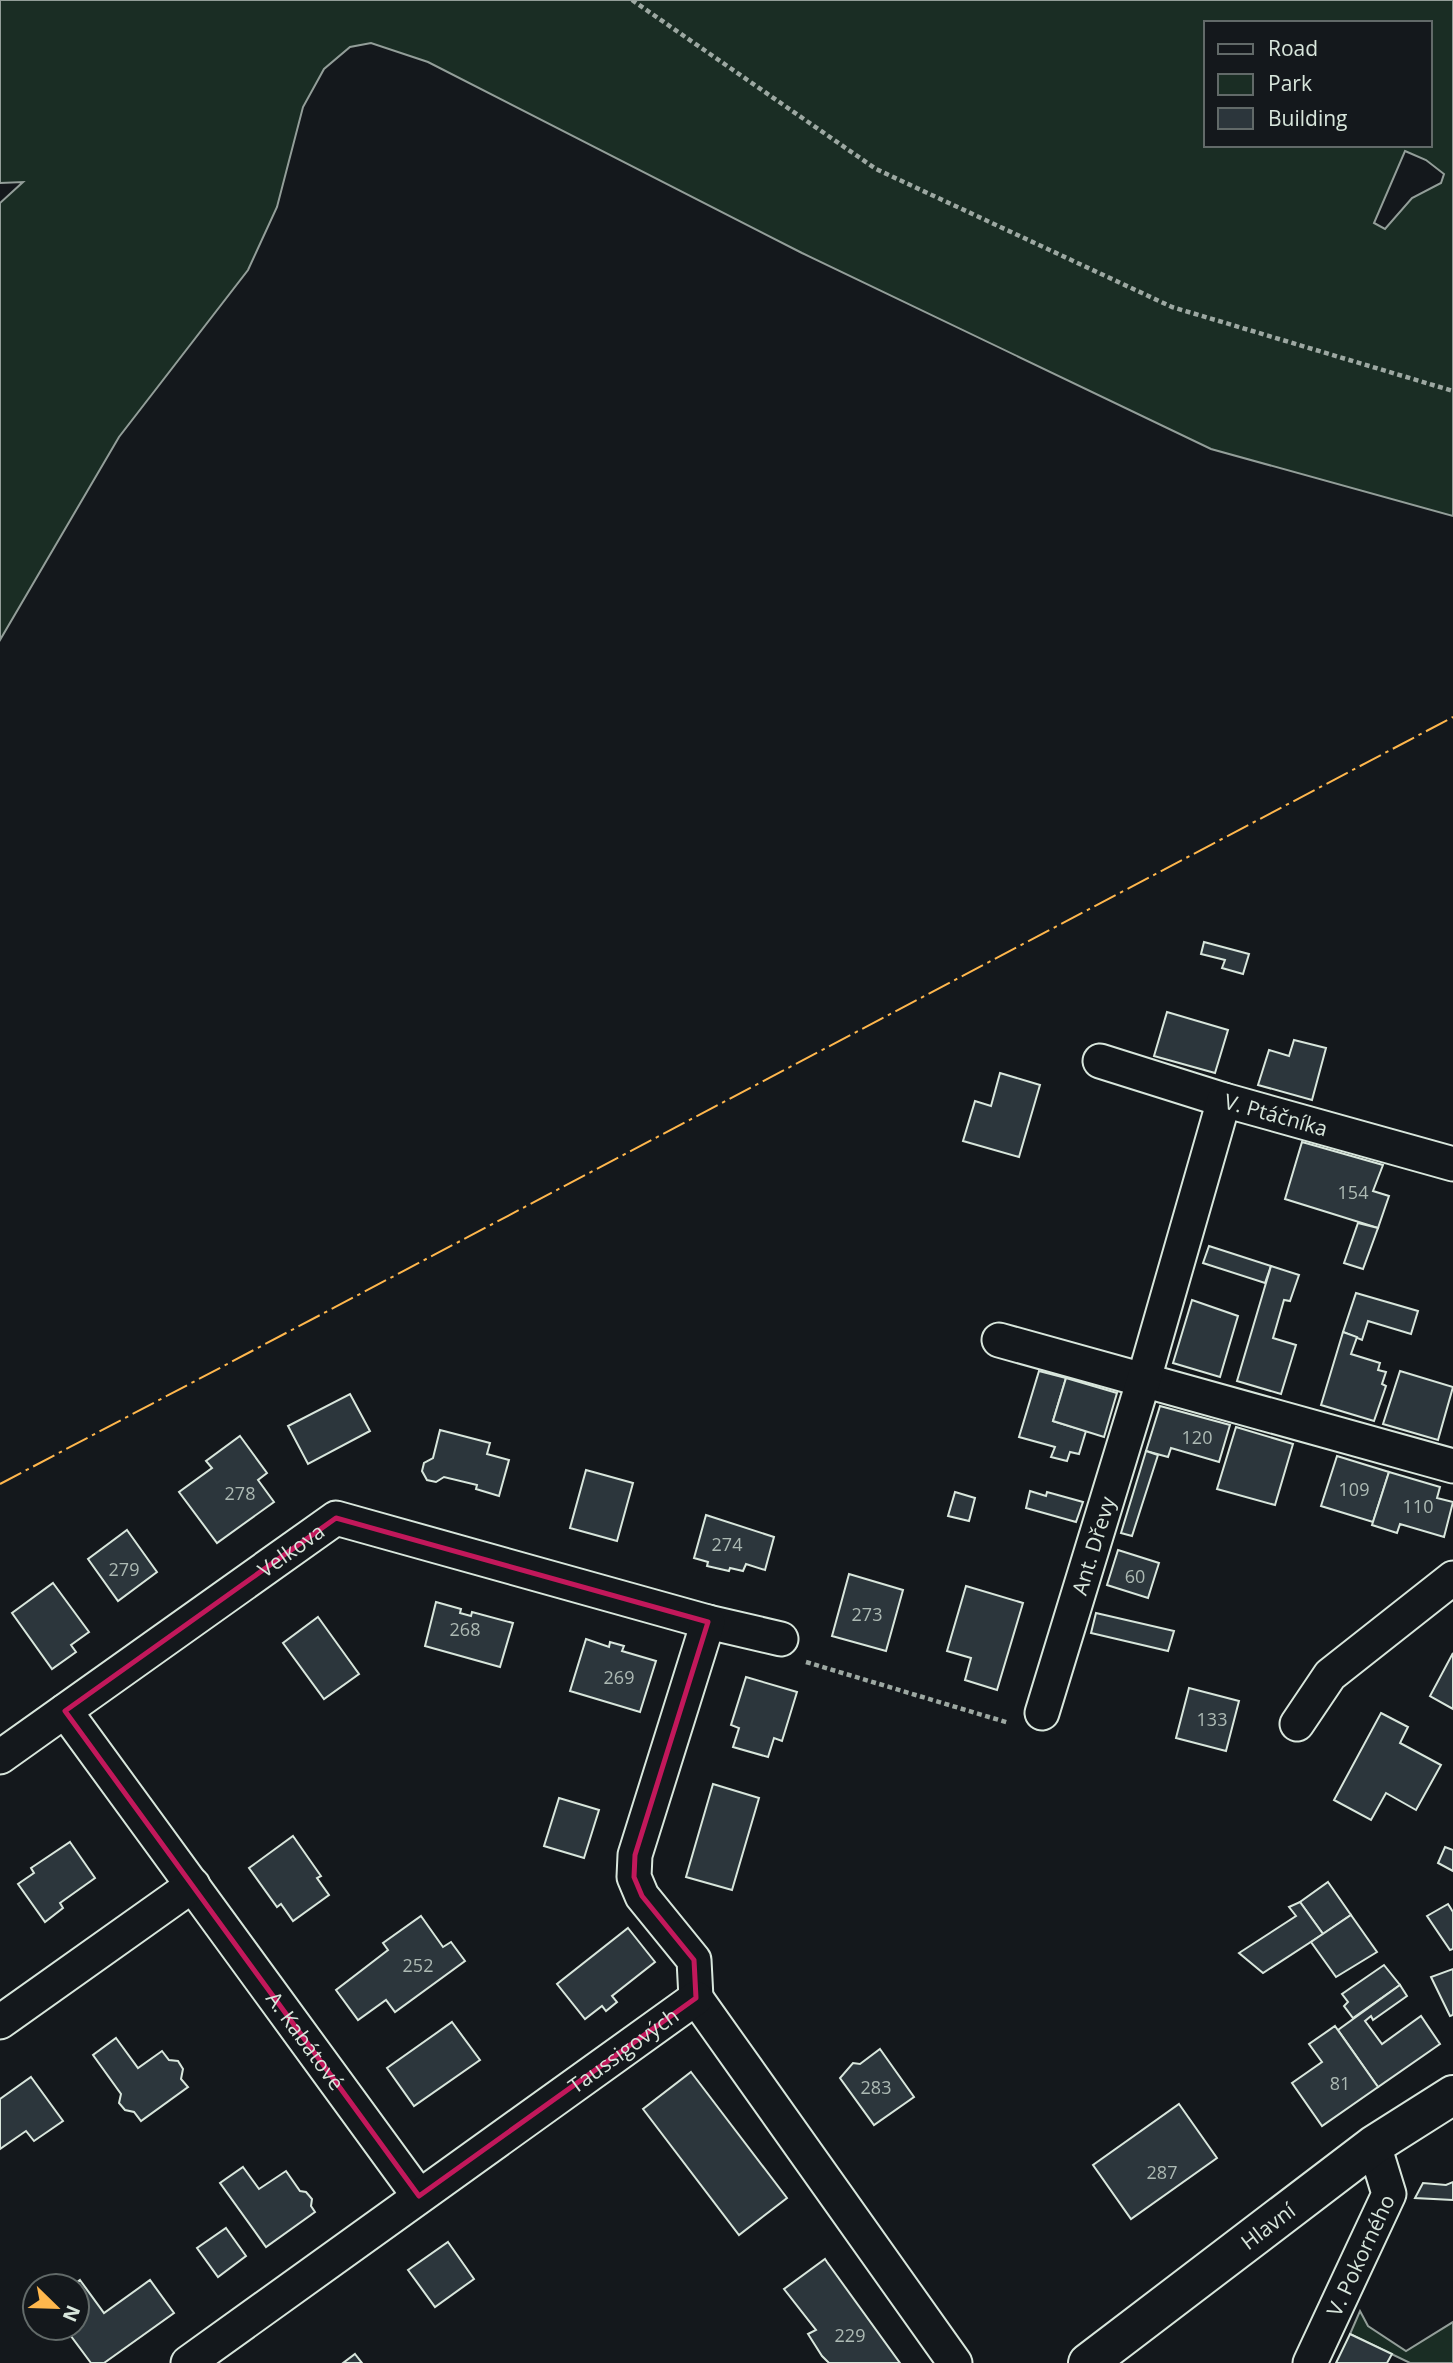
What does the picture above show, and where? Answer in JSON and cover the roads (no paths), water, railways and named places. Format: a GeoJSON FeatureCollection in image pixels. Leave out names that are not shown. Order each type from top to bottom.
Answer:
{"type":"FeatureCollection","features":[{"type":"Feature","properties":{"kind":"street","name":"V. Ptáčníka"},"geometry":{"type":"LineString","coordinates":[[1100,1061],[1224,1100],[1453,1164]]}},
{"type":"Feature","properties":{"kind":"street","name":"Ant. Dřevy"},"geometry":{"type":"LineString","coordinates":[[1042,1713],[1144,1379],[1224,1100]]}},
{"type":"Feature","properties":{"kind":"street"},"geometry":{"type":"LineString","coordinates":[[999,1340],[1453,1466]]}},
{"type":"Feature","properties":{"kind":"street","name":"Velkova"},"geometry":{"type":"LineString","coordinates":[[0,1758],[336,1518],[708,1622],[780,1639]]}},
{"type":"Feature","properties":{"kind":"street"},"geometry":{"type":"LineString","coordinates":[[1297,1724],[1330,1675],[1453,1578]]}},
{"type":"Feature","properties":{"kind":"street"},"geometry":{"type":"LineString","coordinates":[[696,1998],[694,1960],[642,1896],[634,1877],[635,1855],[708,1622]]}},
{"type":"Feature","properties":{"kind":"street","name":"A. Kabátové"},"geometry":{"type":"LineString","coordinates":[[65,1711],[419,2196]]}},
{"type":"Feature","properties":{"kind":"street"},"geometry":{"type":"LineString","coordinates":[[0,2022],[193,1885]]}},
{"type":"Feature","properties":{"kind":"street","name":"Taussigových"},"geometry":{"type":"LineString","coordinates":[[188,2363],[696,1998],[955,2363]]}},
{"type":"Feature","properties":{"kind":"street","name":"Hlavní"},"geometry":{"type":"LineString","coordinates":[[1088,2363],[1374,2145],[1453,2095]]}},
{"type":"Feature","properties":{"kind":"street","name":"V. Pokorného"},"geometry":{"type":"LineString","coordinates":[[1310,2363],[1389,2194],[1374,2145]]}}]}
